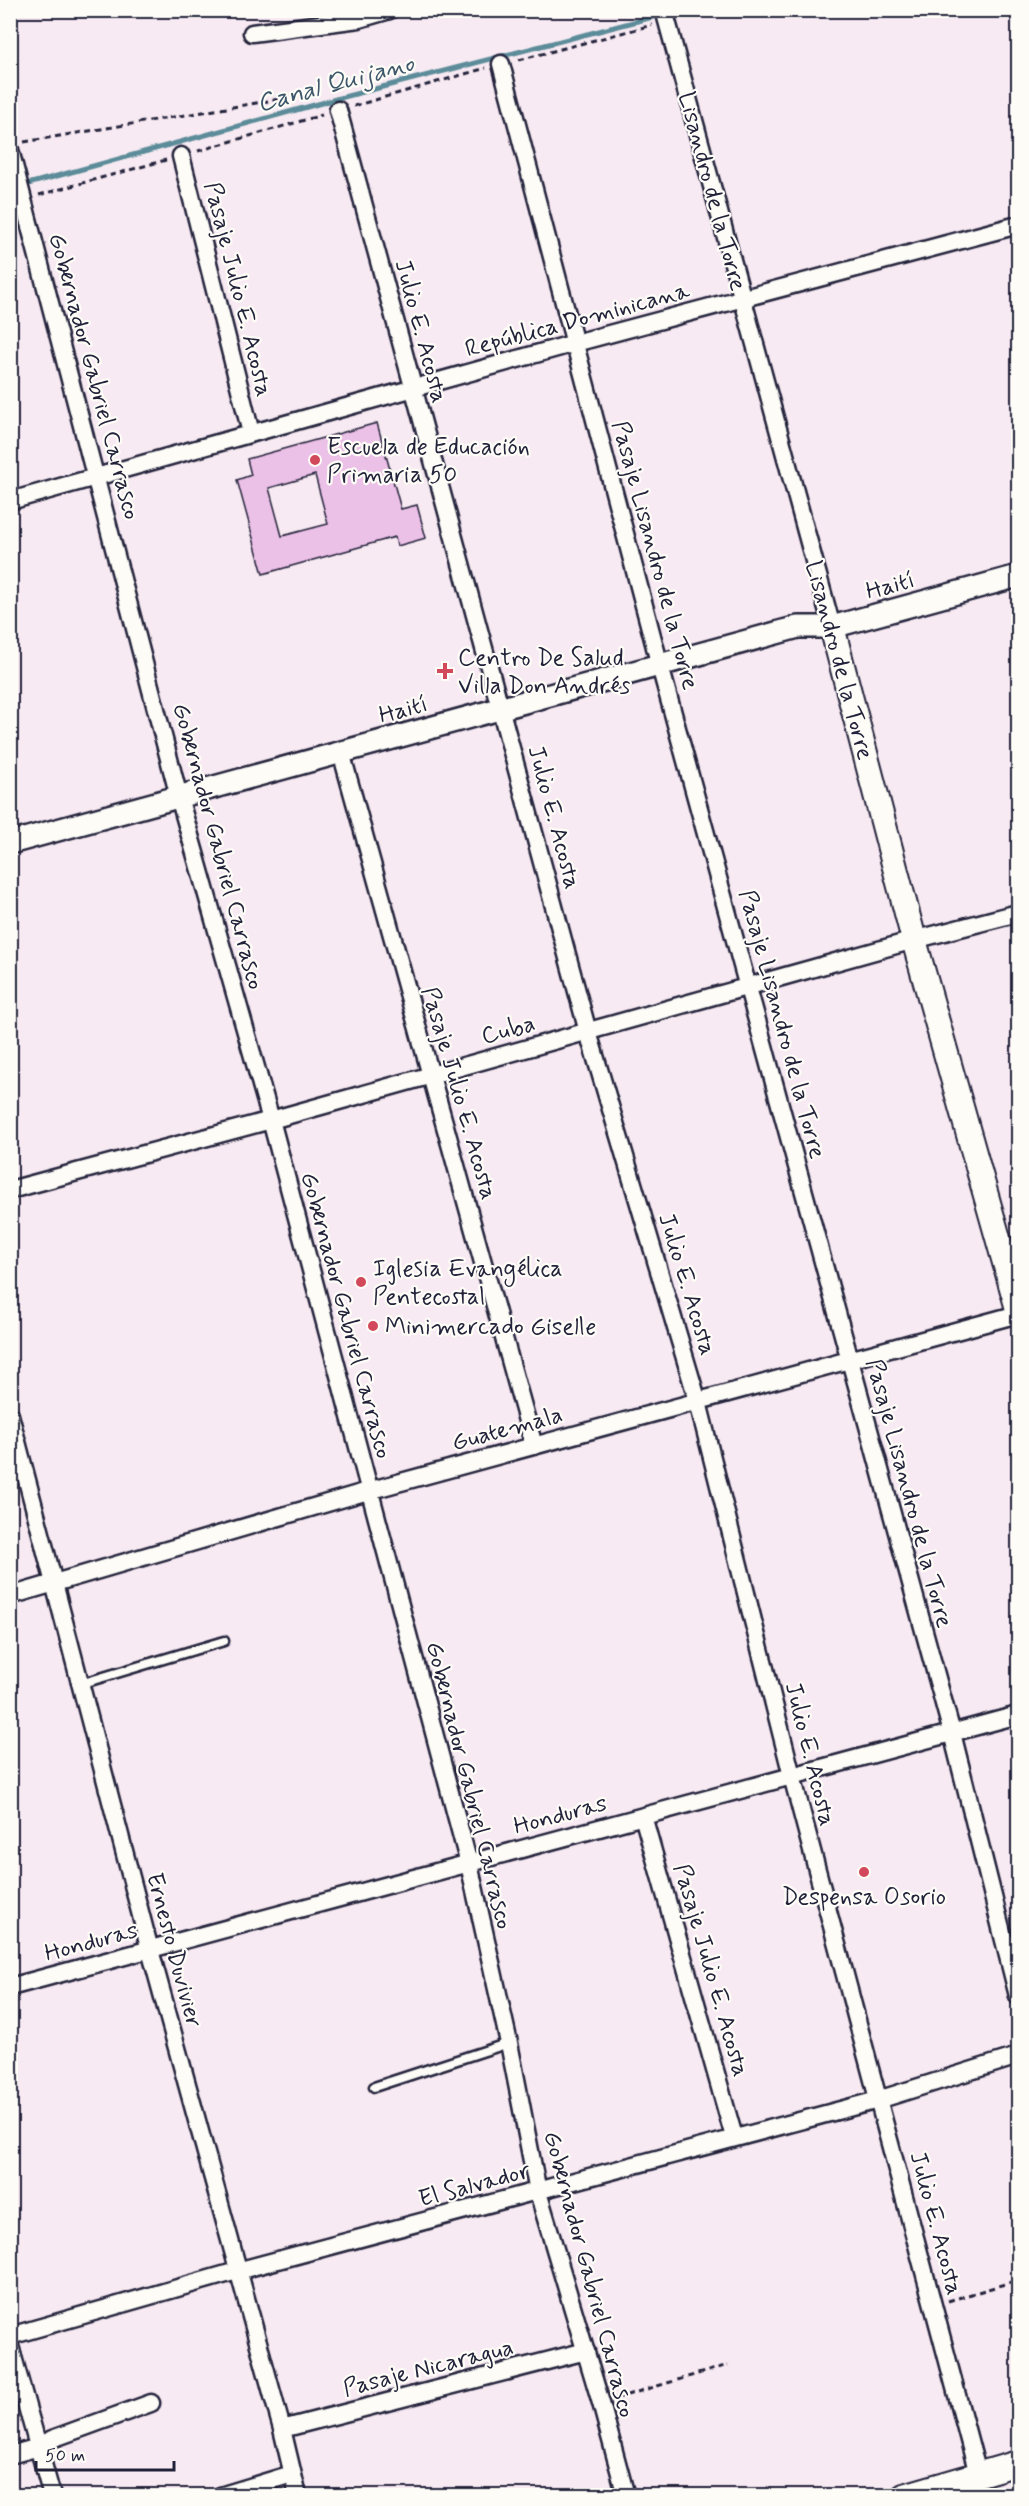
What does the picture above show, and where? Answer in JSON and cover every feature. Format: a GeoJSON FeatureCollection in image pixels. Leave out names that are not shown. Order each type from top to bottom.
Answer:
{"type":"FeatureCollection","features":[{"type":"Feature","properties":{"kind":"main road","name":"Lisandro de la Torre"},"geometry":{"type":"LineString","coordinates":[[832,627],[914,940],[1018,1309]]}},
{"type":"Feature","properties":{"kind":"main road"},"geometry":{"type":"LineString","coordinates":[[904,2496],[1018,2463]]}},
{"type":"Feature","properties":{"kind":"street"},"geometry":{"type":"LineString","coordinates":[[252,33],[359,19],[390,10]]}},
{"type":"Feature","properties":{"kind":"street","name":"Lisandro de la Torre"},"geometry":{"type":"LineString","coordinates":[[666,16],[832,627]]}},
{"type":"Feature","properties":{"kind":"street","name":"Pasaje Lisandro de la Torre"},"geometry":{"type":"LineString","coordinates":[[501,64],[660,666],[952,1733],[1018,1996]]}},
{"type":"Feature","properties":{"kind":"street","name":"Julio E. Acosta"},"geometry":{"type":"LineString","coordinates":[[338,111],[588,1032],[698,1402],[792,1776],[935,2305],[978,2474]]}},
{"type":"Feature","properties":{"kind":"street","name":"Gobernador Gabriel Carrasco"},"geometry":{"type":"LineString","coordinates":[[16,146],[24,200],[179,797],[271,1120],[469,1864],[538,2193],[586,2351],[626,2496]]}},
{"type":"Feature","properties":{"kind":"street","name":"Pasaje Julio E. Acosta"},"geometry":{"type":"LineString","coordinates":[[181,156],[251,433]]}},
{"type":"Feature","properties":{"kind":"street","name":"República Dominicana"},"geometry":{"type":"LineString","coordinates":[[10,501],[575,343],[1018,225]]}},
{"type":"Feature","properties":{"kind":"street","name":"Haití"},"geometry":{"type":"LineString","coordinates":[[10,843],[798,627],[832,627],[1018,576]]}},
{"type":"Feature","properties":{"kind":"street","name":"Pasaje Julio E. Acosta"},"geometry":{"type":"LineString","coordinates":[[341,752],[534,1446]]}},
{"type":"Feature","properties":{"kind":"street","name":"Cuba"},"geometry":{"type":"LineString","coordinates":[[10,1190],[1018,913]]}},
{"type":"Feature","properties":{"kind":"street","name":"Guatemala"},"geometry":{"type":"LineString","coordinates":[[10,1596],[368,1491],[1018,1314]]}},
{"type":"Feature","properties":{"kind":"street","name":"Ernesto Duvivier"},"geometry":{"type":"LineString","coordinates":[[10,1415],[150,1950],[282,2429],[298,2496]]}},
{"type":"Feature","properties":{"kind":"street","name":"Honduras"},"geometry":{"type":"LineString","coordinates":[[10,1987],[1018,1715]]}},
{"type":"Feature","properties":{"kind":"street","name":"Pasaje Julio E. Acosta"},"geometry":{"type":"LineString","coordinates":[[643,1816],[734,2137]]}},
{"type":"Feature","properties":{"kind":"street","name":"El Salvador"},"geometry":{"type":"LineString","coordinates":[[10,2336],[237,2271],[538,2193],[734,2137],[878,2100],[1018,2056]]}},
{"type":"Feature","properties":{"kind":"street"},"geometry":{"type":"LineString","coordinates":[[10,2346],[52,2496]]}},
{"type":"Feature","properties":{"kind":"street","name":"Pasaje Nicaragua"},"geometry":{"type":"LineString","coordinates":[[282,2429],[586,2351]]}},
{"type":"Feature","properties":{"kind":"street"},"geometry":{"type":"LineString","coordinates":[[10,2455],[39,2447],[52,2439],[151,2403]]}},
{"type":"Feature","properties":{"kind":"street"},"geometry":{"type":"LineString","coordinates":[[220,2496],[292,2474]]}},
{"type":"Feature","properties":{"kind":"lane"},"geometry":{"type":"LineString","coordinates":[[80,1684],[224,1641]]}},
{"type":"Feature","properties":{"kind":"lane"},"geometry":{"type":"LineString","coordinates":[[374,2087],[508,2043]]}},
{"type":"Feature","properties":{"kind":"path"},"geometry":{"type":"LineString","coordinates":[[24,200],[666,16],[708,10]]}},
{"type":"Feature","properties":{"kind":"path"},"geometry":{"type":"LineString","coordinates":[[16,146],[298,96]]}},
{"type":"Feature","properties":{"kind":"path"},"geometry":{"type":"LineString","coordinates":[[935,2305],[1018,2280]]}},
{"type":"Feature","properties":{"kind":"path"},"geometry":{"type":"LineString","coordinates":[[601,2403],[728,2365]]}},
{"type":"Feature","properties":{"kind":"building"},"geometry":{"type":"Polygon","coordinates":[[[377,423],[401,509],[417,505],[426,538],[397,546],[395,537],[263,574],[237,480],[251,475],[247,459],[377,423]],[[315,475],[269,488],[282,536],[328,524],[315,475]]]}},
{"type":"Feature","properties":{"kind":"waterway","name":"Canal Quijano"},"geometry":{"type":"LineString","coordinates":[[28,184],[336,99],[653,17]]}},
{"type":"Feature","properties":{"kind":"place","name":"Escuela de Educación Primaria 50"},"geometry":{"type":"Point","coordinates":[315,460]}},
{"type":"Feature","properties":{"kind":"place","name":"Centro De Salud Villa Don Andrés"},"geometry":{"type":"Point","coordinates":[445,671]}},
{"type":"Feature","properties":{"kind":"place","name":"Iglesia Evangélica Pentecostal"},"geometry":{"type":"Point","coordinates":[361,1282]}},
{"type":"Feature","properties":{"kind":"place","name":"Minimercado Giselle"},"geometry":{"type":"Point","coordinates":[373,1326]}},
{"type":"Feature","properties":{"kind":"place","name":"Despensa Osorio"},"geometry":{"type":"Point","coordinates":[864,1872]}}]}
